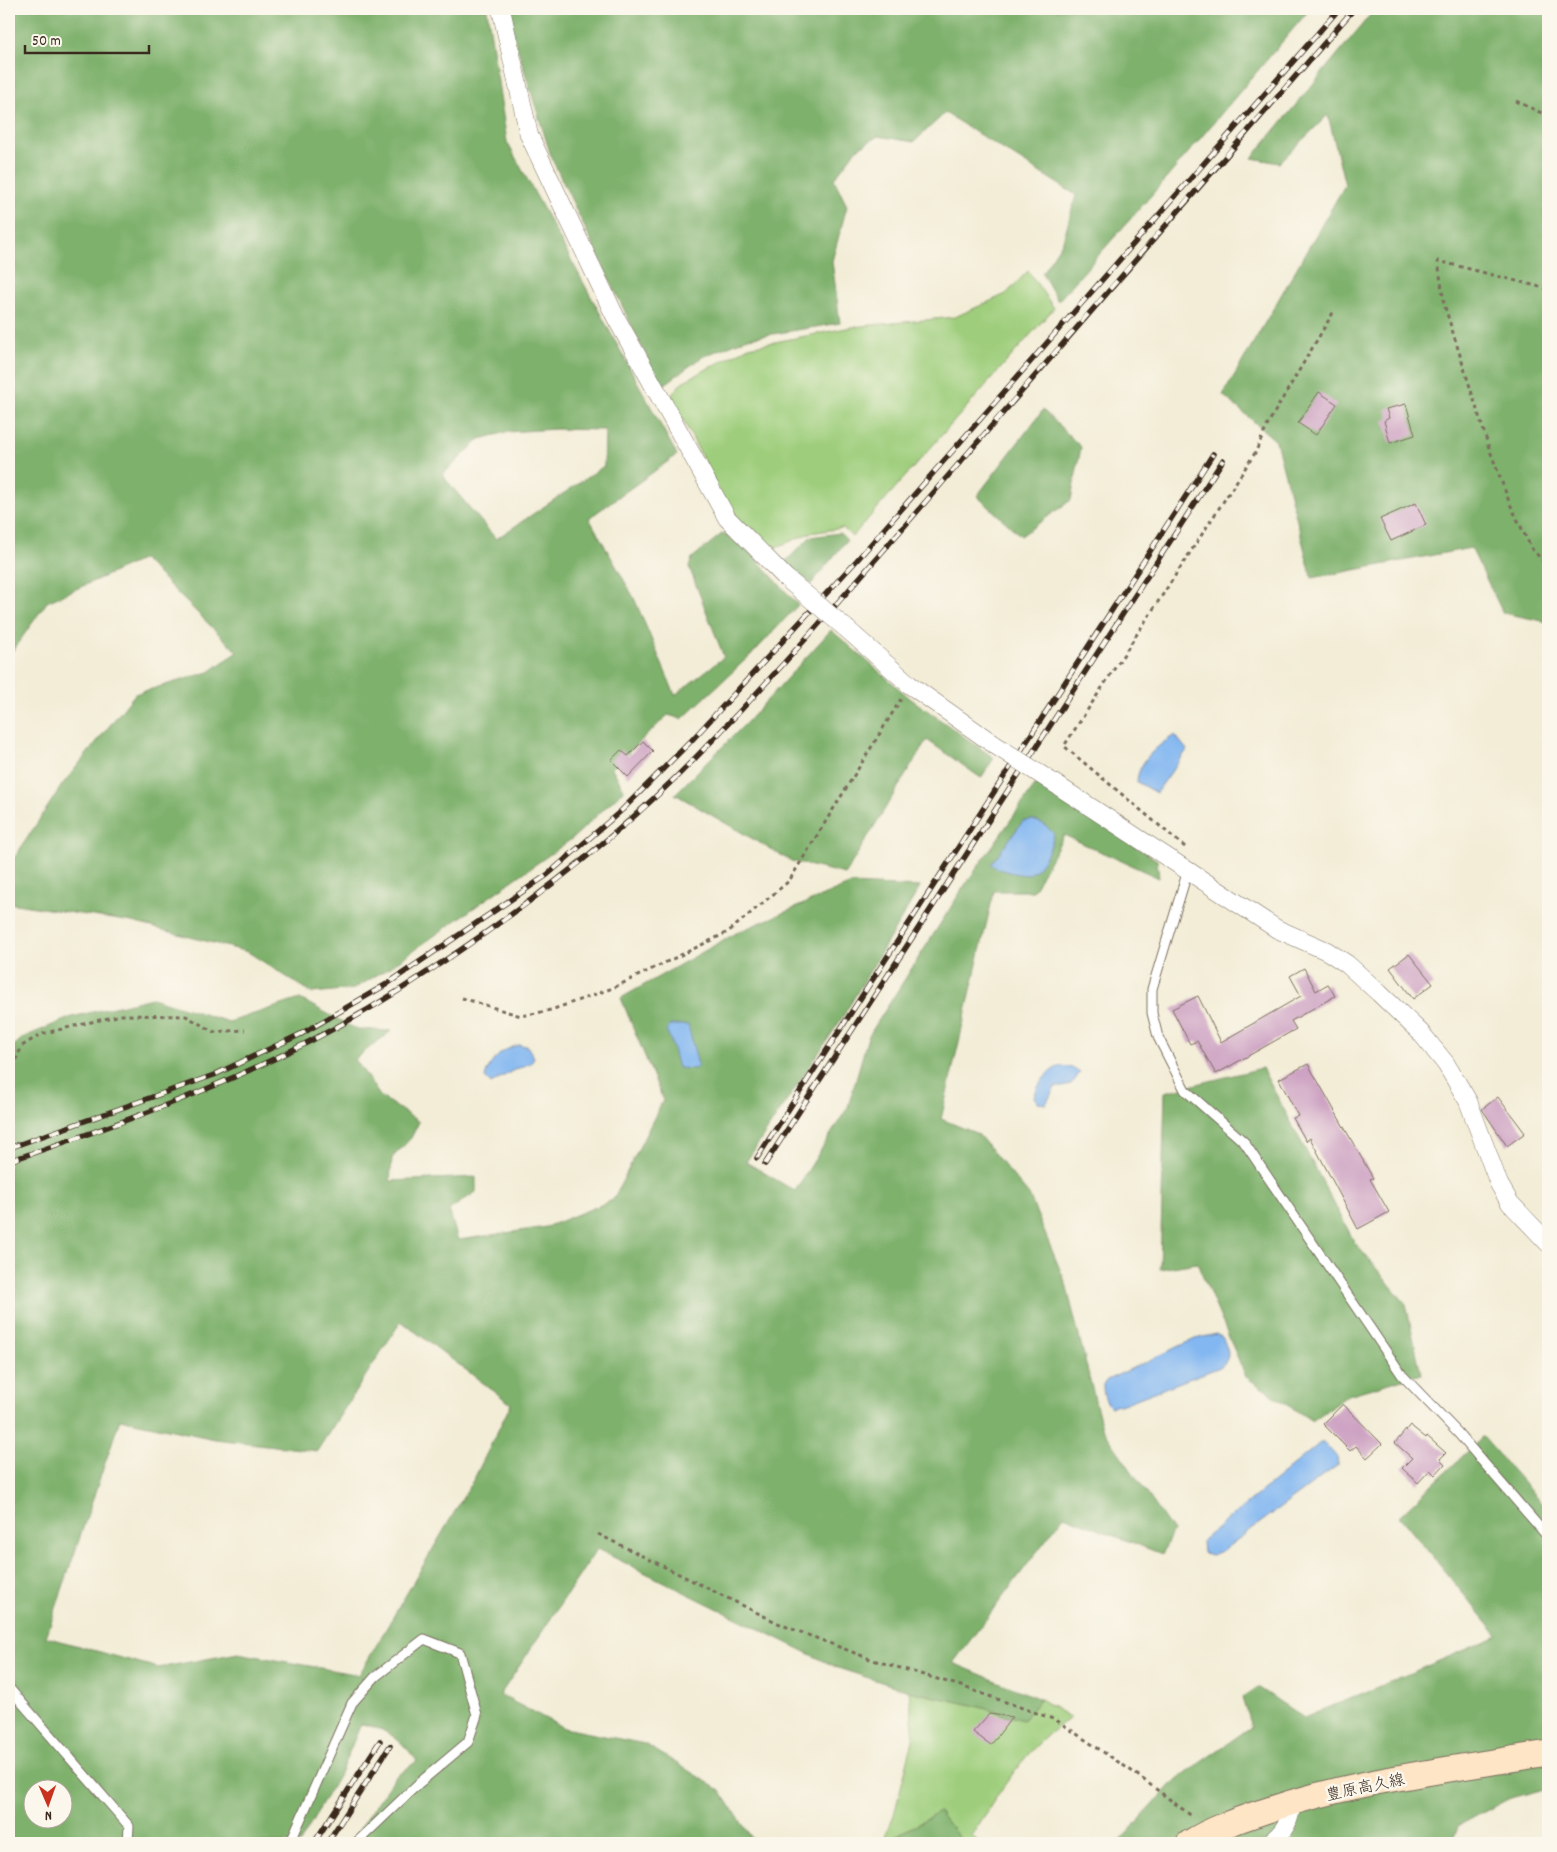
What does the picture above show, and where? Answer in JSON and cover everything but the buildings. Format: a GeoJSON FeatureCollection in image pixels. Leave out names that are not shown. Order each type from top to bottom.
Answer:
{"type":"FeatureCollection","features":[{"type":"Feature","properties":{"kind":"main road","name":"豊原高久線"},"geometry":{"type":"LineString","coordinates":[[1189,1843],[1210,1830],[1292,1802],[1378,1782],[1548,1753]]}},
{"type":"Feature","properties":{"kind":"street"},"geometry":{"type":"LineString","coordinates":[[501,9],[529,134],[615,316],[727,518],[786,578],[848,630],[910,686],[1049,780],[1278,929],[1328,951],[1347,964],[1421,1033],[1446,1064],[1468,1101],[1500,1184],[1510,1203],[1548,1243]]}},
{"type":"Feature","properties":{"kind":"street"},"geometry":{"type":"LineString","coordinates":[[1269,1843],[1285,1830],[1291,1818],[1292,1802]]}},
{"type":"Feature","properties":{"kind":"lane"},"geometry":{"type":"LineString","coordinates":[[1188,870],[1152,989],[1152,1013],[1158,1037],[1185,1090],[1244,1142],[1402,1375],[1458,1433],[1548,1537]]}},
{"type":"Feature","properties":{"kind":"lane"},"geometry":{"type":"LineString","coordinates":[[290,1843],[352,1704],[363,1690],[375,1677],[424,1639],[460,1653],[477,1715],[468,1742],[418,1784],[356,1843]]}},
{"type":"Feature","properties":{"kind":"lane"},"geometry":{"type":"LineString","coordinates":[[9,1688],[129,1826],[128,1843]]}},
{"type":"Feature","properties":{"kind":"path"},"geometry":{"type":"LineString","coordinates":[[1516,101],[1548,116]]}},
{"type":"Feature","properties":{"kind":"path"},"geometry":{"type":"LineString","coordinates":[[1548,289],[1438,261],[1444,304],[1489,448],[1510,504],[1531,548],[1548,566]]}},
{"type":"Feature","properties":{"kind":"path"},"geometry":{"type":"LineString","coordinates":[[1190,851],[1064,746],[1255,453],[1270,420],[1334,311]]}},
{"type":"Feature","properties":{"kind":"path"},"geometry":{"type":"LineString","coordinates":[[462,998],[521,1016],[551,1010],[613,988],[728,932],[789,881],[910,686]]}},
{"type":"Feature","properties":{"kind":"path"},"geometry":{"type":"LineString","coordinates":[[9,1075],[22,1046],[41,1034],[120,1015],[186,1016],[214,1032],[245,1030]]}},
{"type":"Feature","properties":{"kind":"path"},"geometry":{"type":"LineString","coordinates":[[598,1534],[782,1625],[873,1660],[961,1686],[1056,1720],[1136,1774],[1210,1830]]}},
{"type":"Feature","properties":{"kind":"green space"},"geometry":{"type":"Polygon","coordinates":[[[9,9],[487,9],[507,142],[677,455],[589,518],[634,598],[675,695],[724,657],[689,567],[692,558],[723,533],[751,553],[798,605],[757,649],[682,719],[668,715],[612,768],[624,790],[573,838],[390,967],[354,989],[312,993],[248,952],[132,922],[9,903],[9,866],[62,785],[135,694],[209,672],[237,652],[143,559],[47,602],[9,656],[9,9]],[[556,429],[507,432],[480,439],[442,475],[496,539],[604,466],[605,430],[556,429]]]}},
{"type":"Feature","properties":{"kind":"green space"},"geometry":{"type":"Polygon","coordinates":[[[510,9],[1310,9],[1171,173],[1058,301],[1042,273],[1063,241],[1076,195],[945,113],[914,142],[878,136],[857,149],[834,179],[847,206],[832,261],[840,323],[748,338],[702,357],[661,387],[552,159],[514,37],[510,9]]]}},
{"type":"Feature","properties":{"kind":"green space"},"geometry":{"type":"Polygon","coordinates":[[[1375,9],[1548,9],[1548,622],[1503,613],[1471,548],[1312,578],[1276,441],[1223,395],[1345,185],[1328,115],[1279,163],[1252,158],[1375,9]]]}},
{"type":"Feature","properties":{"kind":"green space"},"geometry":{"type":"Polygon","coordinates":[[[1028,271],[1054,308],[852,537],[843,528],[810,533],[777,547],[764,547],[732,516],[671,396],[682,382],[749,347],[852,327],[955,317],[1006,294],[1028,271]]]}},
{"type":"Feature","properties":{"kind":"green space"},"geometry":{"type":"Polygon","coordinates":[[[1043,410],[1081,447],[1071,500],[1021,536],[977,496],[1043,410]]]}},
{"type":"Feature","properties":{"kind":"green space"},"geometry":{"type":"Polygon","coordinates":[[[840,533],[847,540],[811,584],[783,564],[810,537],[840,533]]]}},
{"type":"Feature","properties":{"kind":"green space"},"geometry":{"type":"Polygon","coordinates":[[[831,630],[911,699],[994,758],[981,778],[927,740],[845,874],[791,861],[675,794],[748,721],[831,630]]]}},
{"type":"Feature","properties":{"kind":"green space"},"geometry":{"type":"Polygon","coordinates":[[[1036,784],[1157,860],[1159,878],[1064,835],[1033,891],[994,891],[941,1119],[978,1134],[1029,1195],[1066,1284],[1102,1428],[1173,1531],[1162,1554],[1064,1516],[953,1663],[1040,1699],[1023,1720],[973,1705],[909,1691],[838,1668],[597,1549],[500,1695],[564,1728],[645,1744],[720,1790],[755,1843],[350,1843],[395,1777],[417,1761],[406,1747],[386,1732],[361,1724],[341,1771],[300,1843],[9,1843],[9,1050],[24,1037],[72,1017],[152,998],[229,1022],[300,999],[356,1029],[391,1031],[355,1059],[380,1096],[419,1122],[411,1138],[392,1158],[390,1181],[476,1177],[476,1192],[449,1210],[458,1240],[546,1227],[613,1200],[663,1100],[621,998],[738,932],[851,884],[920,887],[842,1018],[746,1162],[795,1191],[848,1107],[868,1037],[963,888],[1036,784]],[[1033,820],[1023,821],[1006,844],[1038,867],[1051,846],[1053,834],[1033,820]],[[401,1321],[317,1451],[215,1439],[120,1419],[46,1637],[158,1668],[238,1653],[359,1675],[475,1477],[511,1404],[401,1321]]]}},
{"type":"Feature","properties":{"kind":"green space"},"geometry":{"type":"Polygon","coordinates":[[[1262,1068],[1355,1243],[1406,1304],[1421,1374],[1348,1395],[1312,1421],[1246,1377],[1197,1263],[1160,1269],[1165,1092],[1262,1068]]]}},
{"type":"Feature","properties":{"kind":"green space"},"geometry":{"type":"Polygon","coordinates":[[[1483,1437],[1548,1511],[1548,1788],[1508,1799],[1458,1826],[1452,1843],[1118,1843],[1177,1779],[1251,1727],[1242,1698],[1258,1687],[1304,1718],[1498,1636],[1399,1516],[1483,1437]]]}},
{"type":"Feature","properties":{"kind":"green space"},"geometry":{"type":"Polygon","coordinates":[[[909,1691],[973,1705],[1023,1720],[1040,1699],[1071,1718],[1040,1742],[1015,1770],[972,1835],[980,1843],[963,1843],[939,1812],[882,1843],[894,1815],[914,1736],[909,1691]]]}},
{"type":"Feature","properties":{"kind":"green space"},"geometry":{"type":"Polygon","coordinates":[[[939,1812],[963,1843],[883,1843],[939,1812]]]}},
{"type":"Feature","properties":{"kind":"water"},"geometry":{"type":"Polygon","coordinates":[[[1175,735],[1187,750],[1156,793],[1137,782],[1138,774],[1150,754],[1175,735]]]}},
{"type":"Feature","properties":{"kind":"water"},"geometry":{"type":"Polygon","coordinates":[[[1033,820],[1044,824],[1054,834],[1048,851],[1038,867],[1029,874],[1022,875],[1002,870],[991,864],[1023,821],[1033,820]]]}},
{"type":"Feature","properties":{"kind":"water"},"geometry":{"type":"Polygon","coordinates":[[[670,1025],[688,1025],[698,1065],[695,1069],[678,1068],[670,1038],[666,1032],[670,1025]]]}},
{"type":"Feature","properties":{"kind":"water"},"geometry":{"type":"Polygon","coordinates":[[[519,1045],[527,1046],[534,1057],[531,1063],[512,1071],[491,1084],[485,1078],[493,1061],[507,1049],[519,1045]]]}},
{"type":"Feature","properties":{"kind":"water"},"geometry":{"type":"Polygon","coordinates":[[[1062,1066],[1074,1068],[1080,1072],[1070,1084],[1064,1087],[1055,1087],[1046,1104],[1038,1103],[1034,1097],[1041,1082],[1048,1073],[1062,1066]]]}},
{"type":"Feature","properties":{"kind":"water"},"geometry":{"type":"Polygon","coordinates":[[[1216,1334],[1223,1338],[1228,1354],[1224,1364],[1220,1367],[1123,1404],[1111,1407],[1105,1399],[1103,1384],[1107,1380],[1195,1339],[1216,1334]]]}},
{"type":"Feature","properties":{"kind":"water"},"geometry":{"type":"Polygon","coordinates":[[[1320,1443],[1324,1443],[1337,1457],[1338,1465],[1222,1551],[1212,1555],[1203,1553],[1202,1541],[1320,1443]]]}},
{"type":"Feature","properties":{"kind":"railway"},"geometry":{"type":"LineString","coordinates":[[9,1148],[214,1075],[301,1034],[387,984],[547,875],[622,810],[691,741],[857,560],[1339,9]]}},
{"type":"Feature","properties":{"kind":"railway"},"geometry":{"type":"LineString","coordinates":[[9,1161],[160,1108],[209,1088],[305,1044],[352,1019],[439,965],[519,909],[558,880],[633,818],[703,750],[802,643],[1354,9]]}},
{"type":"Feature","properties":{"kind":"railway"},"geometry":{"type":"LineString","coordinates":[[757,1158],[1213,454]]}},
{"type":"Feature","properties":{"kind":"railway"},"geometry":{"type":"LineString","coordinates":[[765,1164],[1223,460]]}},
{"type":"Feature","properties":{"kind":"railway"},"geometry":{"type":"LineString","coordinates":[[314,1843],[380,1741]]}},
{"type":"Feature","properties":{"kind":"railway"},"geometry":{"type":"LineString","coordinates":[[327,1843],[390,1746]]}}]}
